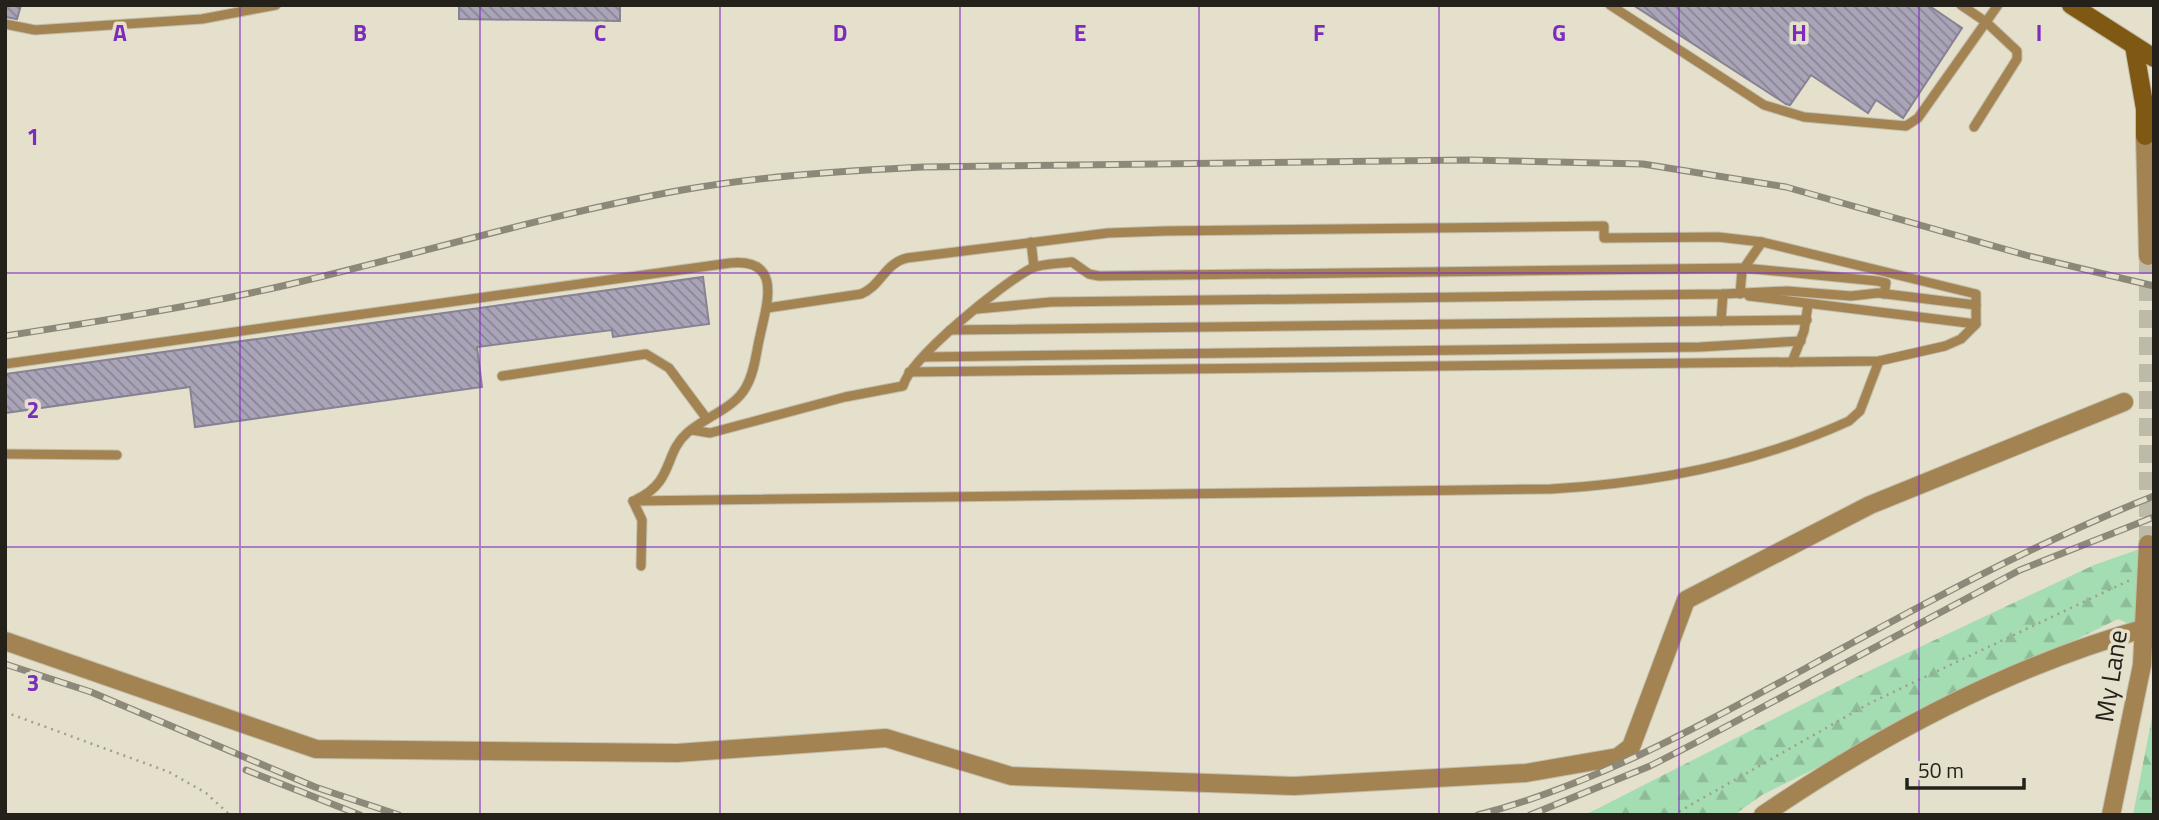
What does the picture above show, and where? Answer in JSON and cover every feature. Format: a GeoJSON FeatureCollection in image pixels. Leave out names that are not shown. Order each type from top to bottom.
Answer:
{"type":"FeatureCollection","features":[{"type":"Feature","properties":{"kind":"main road"},"geometry":{"type":"LineString","coordinates":[[2071,5],[2154,58]]}},
{"type":"Feature","properties":{"kind":"main road"},"geometry":{"type":"LineString","coordinates":[[2134,46],[2145,109],[2145,136]]}},
{"type":"Feature","properties":{"kind":"main road"},"geometry":{"type":"LineString","coordinates":[[2145,136],[2154,118]]}},
{"type":"Feature","properties":{"kind":"street"},"geometry":{"type":"LineString","coordinates":[[2145,136],[2148,256]]}},
{"type":"Feature","properties":{"kind":"street"},"geometry":{"type":"LineString","coordinates":[[5,641],[316,749],[677,753],[886,738],[1011,776],[1294,786],[1526,773],[1618,757],[1631,747],[1686,600],[1870,505],[2124,402]]}},
{"type":"Feature","properties":{"kind":"street","name":"My Lane"},"geometry":{"type":"LineString","coordinates":[[2111,815],[2150,626],[2148,544]]}},
{"type":"Feature","properties":{"kind":"street"},"geometry":{"type":"LineString","coordinates":[[1763,815],[1890,736],[1973,695],[2069,655],[2150,626]]}},
{"type":"Feature","properties":{"kind":"lane"},"geometry":{"type":"LineString","coordinates":[[5,24],[35,30],[202,19],[276,5]]}},
{"type":"Feature","properties":{"kind":"lane"},"geometry":{"type":"LineString","coordinates":[[1610,5],[1764,105],[1804,117],[1906,126],[1918,118],[1998,5]]}},
{"type":"Feature","properties":{"kind":"lane"},"geometry":{"type":"LineString","coordinates":[[1961,5],[2014,45],[2017,59],[1974,127]]}},
{"type":"Feature","properties":{"kind":"lane"},"geometry":{"type":"LineString","coordinates":[[767,308],[860,293],[872,288],[890,266],[901,260],[1031,242],[1135,232],[1604,226],[1604,238],[1718,237],[1762,242],[1976,294],[1976,324],[1961,339],[1945,346],[1879,360],[909,372]]}},
{"type":"Feature","properties":{"kind":"lane"},"geometry":{"type":"LineString","coordinates":[[1031,242],[1034,267]]}},
{"type":"Feature","properties":{"kind":"lane"},"geometry":{"type":"LineString","coordinates":[[1740,294],[1741,275],[1762,242]]}},
{"type":"Feature","properties":{"kind":"lane"},"geometry":{"type":"LineString","coordinates":[[5,364],[736,262],[754,265],[764,274],[769,287],[767,308],[747,386],[740,396],[680,441],[661,481],[652,491],[633,501]]}},
{"type":"Feature","properties":{"kind":"lane"},"geometry":{"type":"LineString","coordinates":[[692,430],[710,433],[845,397],[903,386],[909,372],[975,309],[1034,267],[1072,262],[1089,274],[1099,276],[1744,268],[1877,281],[1885,283],[1884,294]]}},
{"type":"Feature","properties":{"kind":"lane"},"geometry":{"type":"LineString","coordinates":[[975,309],[1051,302],[1740,294],[1787,290],[1851,296],[1884,294],[1976,305]]}},
{"type":"Feature","properties":{"kind":"lane"},"geometry":{"type":"LineString","coordinates":[[1721,321],[1723,294]]}},
{"type":"Feature","properties":{"kind":"lane"},"geometry":{"type":"LineString","coordinates":[[1740,294],[1808,305],[1976,324]]}},
{"type":"Feature","properties":{"kind":"lane"},"geometry":{"type":"LineString","coordinates":[[1792,362],[1807,320],[1808,305]]}},
{"type":"Feature","properties":{"kind":"lane"},"geometry":{"type":"LineString","coordinates":[[950,330],[1807,320]]}},
{"type":"Feature","properties":{"kind":"lane"},"geometry":{"type":"LineString","coordinates":[[924,357],[1700,348],[1801,341]]}},
{"type":"Feature","properties":{"kind":"lane"},"geometry":{"type":"LineString","coordinates":[[502,376],[646,354],[665,364],[707,419]]}},
{"type":"Feature","properties":{"kind":"lane"},"geometry":{"type":"LineString","coordinates":[[633,501],[1552,489],[1624,484],[1743,460],[1849,421],[1860,411],[1879,360]]}},
{"type":"Feature","properties":{"kind":"lane"},"geometry":{"type":"LineString","coordinates":[[5,454],[117,455]]}},
{"type":"Feature","properties":{"kind":"lane"},"geometry":{"type":"LineString","coordinates":[[633,501],[642,520],[641,566]]}},
{"type":"Feature","properties":{"kind":"path"},"geometry":{"type":"LineString","coordinates":[[1673,815],[1870,703],[2148,571]]}},
{"type":"Feature","properties":{"kind":"path"},"geometry":{"type":"LineString","coordinates":[[5,712],[169,772],[206,793],[230,815]]}},
{"type":"Feature","properties":{"kind":"green space"},"geometry":{"type":"Polygon","coordinates":[[[2154,544],[2154,635],[2118,619],[1762,795],[1734,815],[1585,815],[1852,679],[2094,565],[2154,544]]]}},
{"type":"Feature","properties":{"kind":"green space"},"geometry":{"type":"Polygon","coordinates":[[[2154,707],[2154,815],[2133,815],[2154,707]]]}},
{"type":"Feature","properties":{"kind":"building"},"geometry":{"type":"Polygon","coordinates":[[[5,5],[21,5],[17,19],[5,17],[5,5]]]}},
{"type":"Feature","properties":{"kind":"building"},"geometry":{"type":"Polygon","coordinates":[[[459,5],[620,5],[620,21],[459,19],[459,5]]]}},
{"type":"Feature","properties":{"kind":"building"},"geometry":{"type":"Polygon","coordinates":[[[1633,5],[1928,5],[1962,28],[1903,118],[1876,100],[1868,113],[1811,75],[1790,105],[1786,104],[1633,5]]]}},
{"type":"Feature","properties":{"kind":"building"},"geometry":{"type":"Polygon","coordinates":[[[703,277],[709,324],[613,337],[612,330],[477,347],[482,387],[195,427],[190,387],[5,413],[5,374],[703,277]]]}},
{"type":"Feature","properties":{"kind":"tunnel"},"geometry":{"type":"LineString","coordinates":[[2148,256],[2148,544]]}},
{"type":"Feature","properties":{"kind":"railway"},"geometry":{"type":"LineString","coordinates":[[5,336],[149,313],[256,292],[535,222],[682,190],[832,172],[923,167],[1468,160],[1643,164],[1786,187],[2029,256],[2154,286]]}},
{"type":"Feature","properties":{"kind":"railway"},"geometry":{"type":"LineString","coordinates":[[1478,815],[1562,788],[1642,754],[1973,579],[2062,535],[2154,496]]}},
{"type":"Feature","properties":{"kind":"railway"},"geometry":{"type":"LineString","coordinates":[[1530,815],[1650,766],[2020,570],[2154,517]]}},
{"type":"Feature","properties":{"kind":"railway"},"geometry":{"type":"LineString","coordinates":[[5,664],[91,692],[315,787],[399,815]]}},
{"type":"Feature","properties":{"kind":"railway"},"geometry":{"type":"LineString","coordinates":[[246,770],[360,815]]}}]}
